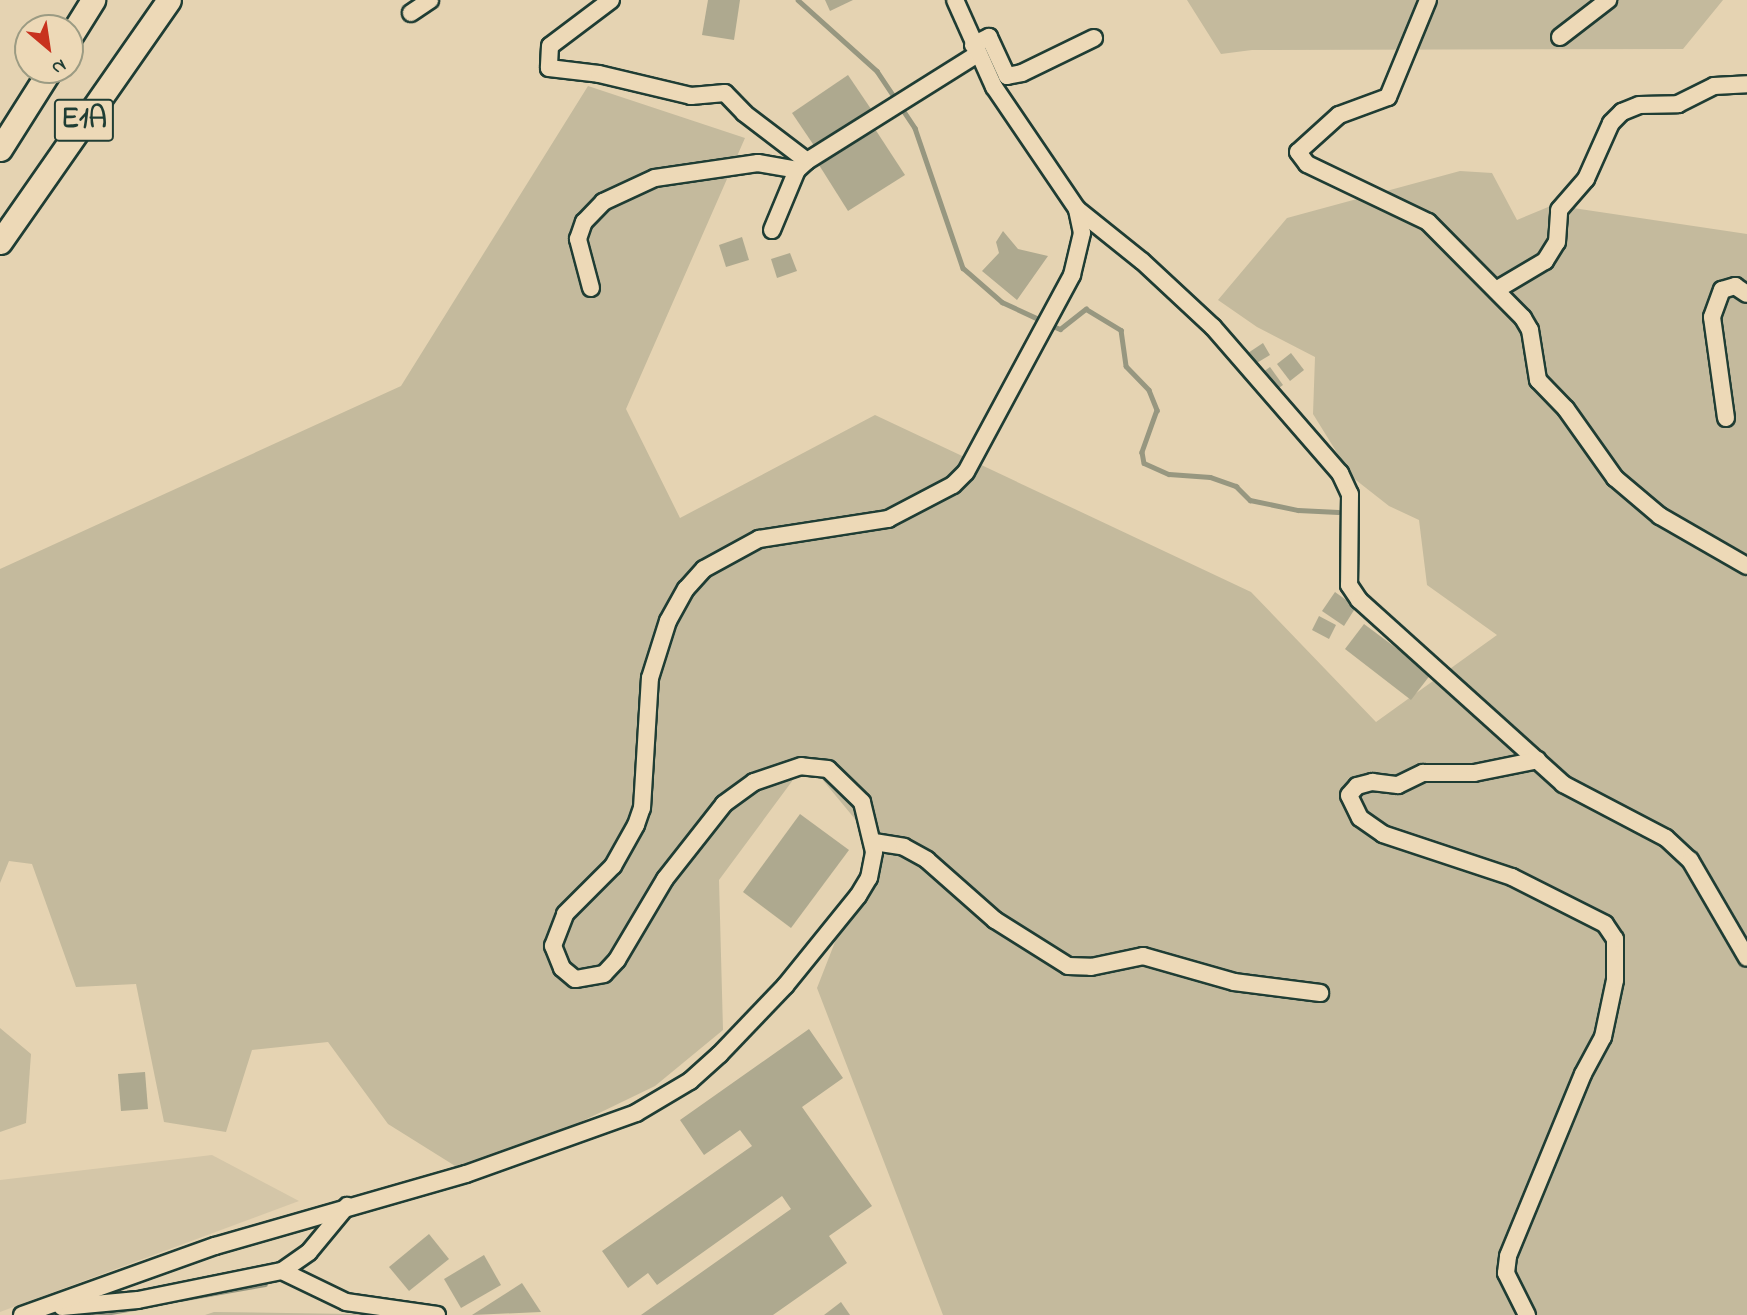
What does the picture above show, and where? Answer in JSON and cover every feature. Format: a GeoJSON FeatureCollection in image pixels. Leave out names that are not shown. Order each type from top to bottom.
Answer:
{"type":"FeatureCollection","features":[{"type":"Feature","properties":{"kind":"highway","name":"E1A"},"geometry":{"type":"LineString","coordinates":[[0,242],[169,0]]}},
{"type":"Feature","properties":{"kind":"highway"},"geometry":{"type":"LineString","coordinates":[[0,133],[34,84]]}},
{"type":"Feature","properties":{"kind":"highway","name":"E1A"},"geometry":{"type":"LineString","coordinates":[[0,149],[41,84]]}},
{"type":"Feature","properties":{"kind":"street"},"geometry":{"type":"LineString","coordinates":[[411,13],[430,0]]}},
{"type":"Feature","properties":{"kind":"street"},"geometry":{"type":"LineString","coordinates":[[611,0],[550,46],[550,68],[598,74],[691,96],[725,93],[802,165]]}},
{"type":"Feature","properties":{"kind":"street"},"geometry":{"type":"LineString","coordinates":[[955,0],[975,50],[1077,209],[1142,261],[1213,327],[1340,473],[1350,494],[1349,585],[1359,600],[1538,760],[1589,801],[1666,838],[1690,860],[1747,958]]}},
{"type":"Feature","properties":{"kind":"street"},"geometry":{"type":"LineString","coordinates":[[1428,0],[1388,96],[1339,116],[1298,152],[1307,164],[1428,222],[1496,290],[1530,330],[1538,380],[1566,409],[1615,478],[1660,516],[1747,566]]}},
{"type":"Feature","properties":{"kind":"street"},"geometry":{"type":"LineString","coordinates":[[1560,37],[1608,0]]}},
{"type":"Feature","properties":{"kind":"street"},"geometry":{"type":"LineString","coordinates":[[772,230],[802,165],[975,50],[989,37],[1007,76],[1022,73],[1094,38]]}},
{"type":"Feature","properties":{"kind":"street"},"geometry":{"type":"LineString","coordinates":[[1496,290],[1545,261],[1557,242],[1559,210],[1586,179],[1611,123],[1622,112],[1639,105],[1678,104],[1714,86],[1747,84]]}},
{"type":"Feature","properties":{"kind":"street"},"geometry":{"type":"LineString","coordinates":[[591,288],[578,239],[584,222],[603,202],[655,178],[758,163],[802,165]]}},
{"type":"Feature","properties":{"kind":"street"},"geometry":{"type":"LineString","coordinates":[[22,1315],[215,1246],[466,1174],[608,1126],[690,1081],[785,985],[843,917],[869,878],[874,842],[862,802],[841,777],[815,767],[779,770],[724,804],[665,879],[617,960],[604,974],[575,979],[562,968],[553,946],[565,914],[613,866],[636,825],[642,808],[650,678],[668,621],[686,589],[704,569],[759,539],[888,519],[953,485],[966,472],[1080,251],[1077,209]]}},
{"type":"Feature","properties":{"kind":"street"},"geometry":{"type":"LineString","coordinates":[[1726,418],[1712,317],[1722,290],[1735,286],[1747,294]]}},
{"type":"Feature","properties":{"kind":"street"},"geometry":{"type":"LineString","coordinates":[[1527,1315],[1506,1273],[1508,1256],[1583,1074],[1603,1037],[1615,980],[1615,939],[1605,924],[1512,877],[1383,834],[1360,818],[1349,795],[1357,786],[1372,782],[1398,785],[1423,773],[1474,773],[1538,760]]}},
{"type":"Feature","properties":{"kind":"street"},"geometry":{"type":"LineString","coordinates":[[874,842],[904,847],[926,860],[995,920],[1068,966],[1091,967],[1143,956],[1234,982],[1320,993]]}},
{"type":"Feature","properties":{"kind":"street"},"geometry":{"type":"LineString","coordinates":[[40,1308],[138,1300],[282,1271],[309,1252],[347,1206]]}},
{"type":"Feature","properties":{"kind":"street"},"geometry":{"type":"LineString","coordinates":[[282,1271],[346,1302],[437,1315]]}},
{"type":"Feature","properties":{"kind":"shaded area"},"geometry":{"type":"Polygon","coordinates":[[[1187,0],[1723,0],[1683,49],[1252,50],[1221,54],[1187,0]]]}},
{"type":"Feature","properties":{"kind":"shaded area"},"geometry":{"type":"Polygon","coordinates":[[[588,86],[745,138],[626,409],[680,518],[875,415],[1251,592],[1376,722],[1497,635],[1427,585],[1419,520],[1389,506],[1352,477],[1313,414],[1315,357],[1257,327],[1218,300],[1287,218],[1460,171],[1492,173],[1517,220],[1553,205],[1747,234],[1747,1315],[943,1315],[817,988],[874,842],[807,761],[719,880],[723,1030],[655,1086],[562,1131],[460,1169],[388,1124],[328,1042],[252,1050],[226,1132],[164,1122],[136,984],[76,987],[32,864],[9,861],[0,883],[0,569],[401,386],[588,86]]]}},
{"type":"Feature","properties":{"kind":"shaded area"},"geometry":{"type":"Polygon","coordinates":[[[0,1028],[31,1054],[26,1123],[0,1132],[0,1028]]]}},
{"type":"Feature","properties":{"kind":"shaded area"},"geometry":{"type":"Polygon","coordinates":[[[212,1155],[299,1201],[0,1312],[0,1180],[212,1155]]]}},
{"type":"Feature","properties":{"kind":"shaded area"},"geometry":{"type":"Polygon","coordinates":[[[214,1312],[417,1315],[205,1315],[214,1312]]]}},
{"type":"Feature","properties":{"kind":"building"},"geometry":{"type":"Polygon","coordinates":[[[708,0],[740,0],[734,40],[702,35],[708,0]]]}},
{"type":"Feature","properties":{"kind":"building"},"geometry":{"type":"Polygon","coordinates":[[[825,0],[853,0],[830,11],[825,0]]]}},
{"type":"Feature","properties":{"kind":"building"},"geometry":{"type":"Polygon","coordinates":[[[848,75],[873,112],[817,150],[792,113],[848,75]]]}},
{"type":"Feature","properties":{"kind":"building"},"geometry":{"type":"Polygon","coordinates":[[[875,129],[905,175],[848,211],[819,165],[875,129]]]}},
{"type":"Feature","properties":{"kind":"building"},"geometry":{"type":"Polygon","coordinates":[[[1003,231],[1018,249],[1048,256],[1017,300],[982,271],[999,253],[996,242],[1003,231]]]}},
{"type":"Feature","properties":{"kind":"building"},"geometry":{"type":"Polygon","coordinates":[[[742,237],[749,260],[726,267],[719,245],[742,237]]]}},
{"type":"Feature","properties":{"kind":"building"},"geometry":{"type":"Polygon","coordinates":[[[790,253],[797,271],[777,278],[771,259],[790,253]]]}},
{"type":"Feature","properties":{"kind":"building"},"geometry":{"type":"Polygon","coordinates":[[[1263,343],[1270,355],[1255,364],[1248,353],[1263,343]]]}},
{"type":"Feature","properties":{"kind":"building"},"geometry":{"type":"Polygon","coordinates":[[[1291,353],[1304,370],[1290,381],[1277,364],[1291,353]]]}},
{"type":"Feature","properties":{"kind":"building"},"geometry":{"type":"Polygon","coordinates":[[[1270,367],[1283,385],[1272,393],[1259,375],[1270,367]]]}},
{"type":"Feature","properties":{"kind":"building"},"geometry":{"type":"Polygon","coordinates":[[[1335,592],[1356,607],[1344,626],[1322,611],[1335,592]]]}},
{"type":"Feature","properties":{"kind":"building"},"geometry":{"type":"Polygon","coordinates":[[[1319,616],[1336,625],[1329,639],[1312,630],[1319,616]]]}},
{"type":"Feature","properties":{"kind":"building"},"geometry":{"type":"Polygon","coordinates":[[[1364,624],[1431,674],[1411,700],[1345,649],[1364,624]]]}},
{"type":"Feature","properties":{"kind":"building"},"geometry":{"type":"Polygon","coordinates":[[[800,814],[849,850],[791,928],[743,892],[800,814]]]}},
{"type":"Feature","properties":{"kind":"building"},"geometry":{"type":"Polygon","coordinates":[[[809,1029],[843,1078],[802,1107],[872,1206],[829,1236],[847,1263],[773,1315],[641,1315],[791,1209],[782,1196],[657,1285],[648,1273],[628,1288],[602,1251],[752,1146],[740,1130],[704,1155],[680,1120],[809,1029]]]}},
{"type":"Feature","properties":{"kind":"building"},"geometry":{"type":"Polygon","coordinates":[[[145,1072],[148,1109],[121,1111],[118,1074],[145,1072]]]}},
{"type":"Feature","properties":{"kind":"building"},"geometry":{"type":"Polygon","coordinates":[[[429,1234],[449,1259],[409,1291],[389,1267],[429,1234]]]}},
{"type":"Feature","properties":{"kind":"building"},"geometry":{"type":"Polygon","coordinates":[[[484,1255],[501,1285],[461,1308],[444,1279],[484,1255]]]}},
{"type":"Feature","properties":{"kind":"building"},"geometry":{"type":"Polygon","coordinates":[[[522,1283],[541,1312],[472,1315],[522,1283]]]}},
{"type":"Feature","properties":{"kind":"building"},"geometry":{"type":"Polygon","coordinates":[[[841,1302],[850,1315],[824,1315],[841,1302]]]}},
{"type":"Feature","properties":{"kind":"waterway"},"geometry":{"type":"LineString","coordinates":[[798,0],[877,71],[915,128],[963,268],[1002,302],[1043,321]]}},
{"type":"Feature","properties":{"kind":"waterway"},"geometry":{"type":"LineString","coordinates":[[1051,325],[1060,329],[1086,309],[1121,330],[1126,366],[1149,390],[1157,410],[1142,452],[1144,463],[1169,474],[1210,477],[1236,486],[1250,500],[1298,510],[1338,512]]}},
{"type":"Feature","properties":{"kind":"waterway"},"geometry":{"type":"LineString","coordinates":[[180,1299],[265,1284]]}},
{"type":"Feature","properties":{"kind":"waterway"},"geometry":{"type":"LineString","coordinates":[[94,1315],[134,1308]]}}]}
